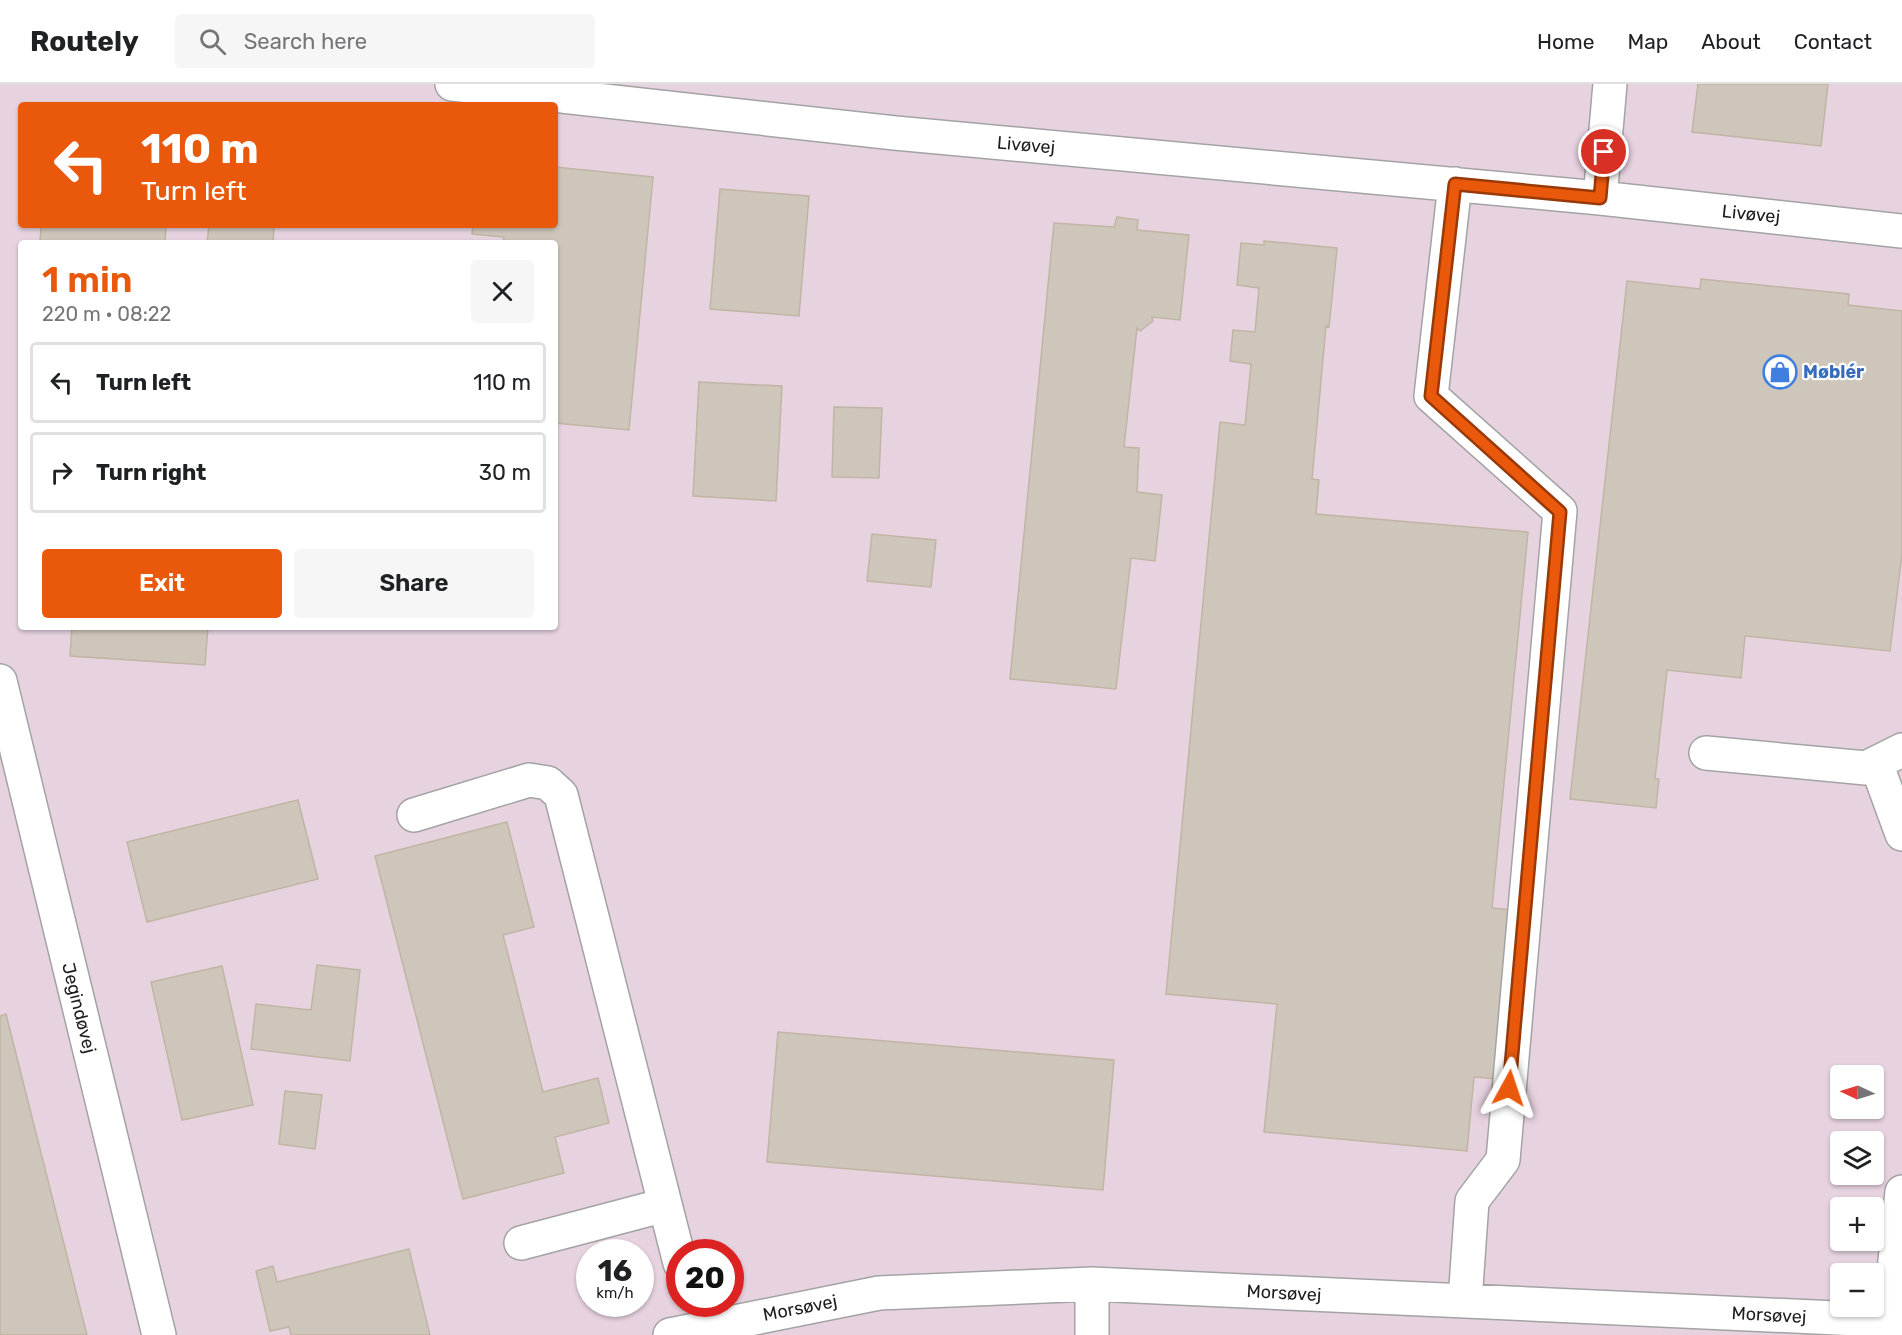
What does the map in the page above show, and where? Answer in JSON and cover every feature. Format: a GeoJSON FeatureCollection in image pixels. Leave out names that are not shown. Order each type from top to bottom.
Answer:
{"type":"FeatureCollection","features":[{"type":"Feature","properties":{"kind":"street","name":"Livøvej"},"geometry":{"type":"LineString","coordinates":[[452,84],[907,134],[1600,198],[1902,231]]}},
{"type":"Feature","properties":{"kind":"street"},"geometry":{"type":"LineString","coordinates":[[1600,198],[1610,84]]}},
{"type":"Feature","properties":{"kind":"street"},"geometry":{"type":"LineString","coordinates":[[1455,184],[1431,396],[1560,512],[1503,1160],[1472,1201],[1464,1301]]}},
{"type":"Feature","properties":{"kind":"street","name":"Jegindøvej"},"geometry":{"type":"LineString","coordinates":[[0,681],[7,738],[159,1335]]}},
{"type":"Feature","properties":{"kind":"street"},"geometry":{"type":"LineString","coordinates":[[1706,753],[1866,768],[1889,757],[1902,834]]}},
{"type":"Feature","properties":{"kind":"street"},"geometry":{"type":"LineString","coordinates":[[414,815],[530,780],[548,783],[561,795],[674,1239]]}},
{"type":"Feature","properties":{"kind":"street"},"geometry":{"type":"LineString","coordinates":[[1896,1320],[1902,1192]]}},
{"type":"Feature","properties":{"kind":"street"},"geometry":{"type":"LineString","coordinates":[[521,1243],[665,1205]]}},
{"type":"Feature","properties":{"kind":"street"},"geometry":{"type":"LineString","coordinates":[[1092,1284],[1092,1335]]}},
{"type":"Feature","properties":{"kind":"street","name":"Morsøvej"},"geometry":{"type":"LineString","coordinates":[[685,1322],[879,1293],[1092,1284],[1896,1320]]}},
{"type":"Feature","properties":{"kind":"shaded area"},"geometry":{"type":"Polygon","coordinates":[[[0,84],[1902,84],[1902,1335],[0,1335],[0,84]]]}},
{"type":"Feature","properties":{"kind":"building"},"geometry":{"type":"Polygon","coordinates":[[[1698,84],[1828,84],[1821,146],[1692,132],[1698,84]]]}},
{"type":"Feature","properties":{"kind":"building"},"geometry":{"type":"Polygon","coordinates":[[[558,167],[653,177],[629,430],[558,423],[558,240],[504,240],[504,237],[472,234],[473,228],[558,228],[558,167]]]}},
{"type":"Feature","properties":{"kind":"building"},"geometry":{"type":"Polygon","coordinates":[[[720,189],[809,196],[799,316],[710,309],[720,189]]]}},
{"type":"Feature","properties":{"kind":"building"},"geometry":{"type":"Polygon","coordinates":[[[1117,217],[1138,220],[1137,230],[1189,235],[1180,320],[1152,317],[1153,321],[1140,331],[1137,328],[1124,447],[1139,448],[1137,492],[1162,495],[1155,561],[1131,558],[1116,689],[1010,679],[1054,223],[1114,227],[1117,217]]]}},
{"type":"Feature","properties":{"kind":"building"},"geometry":{"type":"Polygon","coordinates":[[[41,228],[166,228],[165,240],[40,240],[41,228]]]}},
{"type":"Feature","properties":{"kind":"building"},"geometry":{"type":"Polygon","coordinates":[[[209,228],[274,228],[273,240],[207,240],[209,228]]]}},
{"type":"Feature","properties":{"kind":"building"},"geometry":{"type":"Polygon","coordinates":[[[1264,241],[1337,248],[1329,327],[1326,326],[1312,479],[1319,480],[1316,514],[1528,532],[1492,908],[1514,910],[1498,1079],[1474,1077],[1467,1151],[1264,1132],[1277,1004],[1166,994],[1220,422],[1245,425],[1251,364],[1230,361],[1233,330],[1255,332],[1259,288],[1237,285],[1241,243],[1264,245],[1264,241]]]}},
{"type":"Feature","properties":{"kind":"building"},"geometry":{"type":"Polygon","coordinates":[[[1701,279],[1849,294],[1848,305],[1902,311],[1902,554],[1890,651],[1745,636],[1741,678],[1667,670],[1655,779],[1659,779],[1656,808],[1570,799],[1627,281],[1700,289],[1701,279]]]}},
{"type":"Feature","properties":{"kind":"building"},"geometry":{"type":"Polygon","coordinates":[[[699,382],[782,386],[776,501],[693,496],[699,382]]]}},
{"type":"Feature","properties":{"kind":"building"},"geometry":{"type":"Polygon","coordinates":[[[834,407],[882,408],[879,478],[832,477],[834,407]]]}},
{"type":"Feature","properties":{"kind":"building"},"geometry":{"type":"Polygon","coordinates":[[[872,534],[936,540],[931,587],[867,581],[872,534]]]}},
{"type":"Feature","properties":{"kind":"building"},"geometry":{"type":"Polygon","coordinates":[[[72,630],[208,630],[205,665],[70,656],[72,630]]]}},
{"type":"Feature","properties":{"kind":"building"},"geometry":{"type":"Polygon","coordinates":[[[298,800],[318,879],[147,922],[127,842],[298,800]]]}},
{"type":"Feature","properties":{"kind":"building"},"geometry":{"type":"Polygon","coordinates":[[[507,822],[534,927],[503,935],[543,1092],[598,1078],[609,1123],[555,1137],[564,1173],[463,1199],[375,856],[507,822]]]}},
{"type":"Feature","properties":{"kind":"building"},"geometry":{"type":"Polygon","coordinates":[[[317,965],[360,970],[350,1061],[251,1049],[256,1004],[311,1010],[317,965]]]}},
{"type":"Feature","properties":{"kind":"building"},"geometry":{"type":"Polygon","coordinates":[[[222,966],[253,1105],[182,1120],[151,982],[222,966]]]}},
{"type":"Feature","properties":{"kind":"building"},"geometry":{"type":"Polygon","coordinates":[[[6,1014],[87,1335],[0,1335],[0,1016],[6,1014]]]}},
{"type":"Feature","properties":{"kind":"building"},"geometry":{"type":"Polygon","coordinates":[[[778,1032],[1114,1060],[1103,1190],[767,1162],[778,1032]]]}},
{"type":"Feature","properties":{"kind":"building"},"geometry":{"type":"Polygon","coordinates":[[[285,1091],[322,1095],[315,1149],[279,1144],[285,1091]]]}},
{"type":"Feature","properties":{"kind":"building"},"geometry":{"type":"Polygon","coordinates":[[[409,1249],[430,1335],[291,1335],[289,1327],[270,1331],[256,1271],[273,1266],[277,1282],[409,1249]]]}},
{"type":"Feature","properties":{"kind":"place","name":"Møblér"},"geometry":{"type":"Point","coordinates":[1780,372]}},
{"type":"Feature","properties":{"kind":"route"},"geometry":{"type":"LineString","coordinates":[[1509,1088],[1560,512],[1431,396],[1455,184],[1600,198],[1604,152]]}}]}
